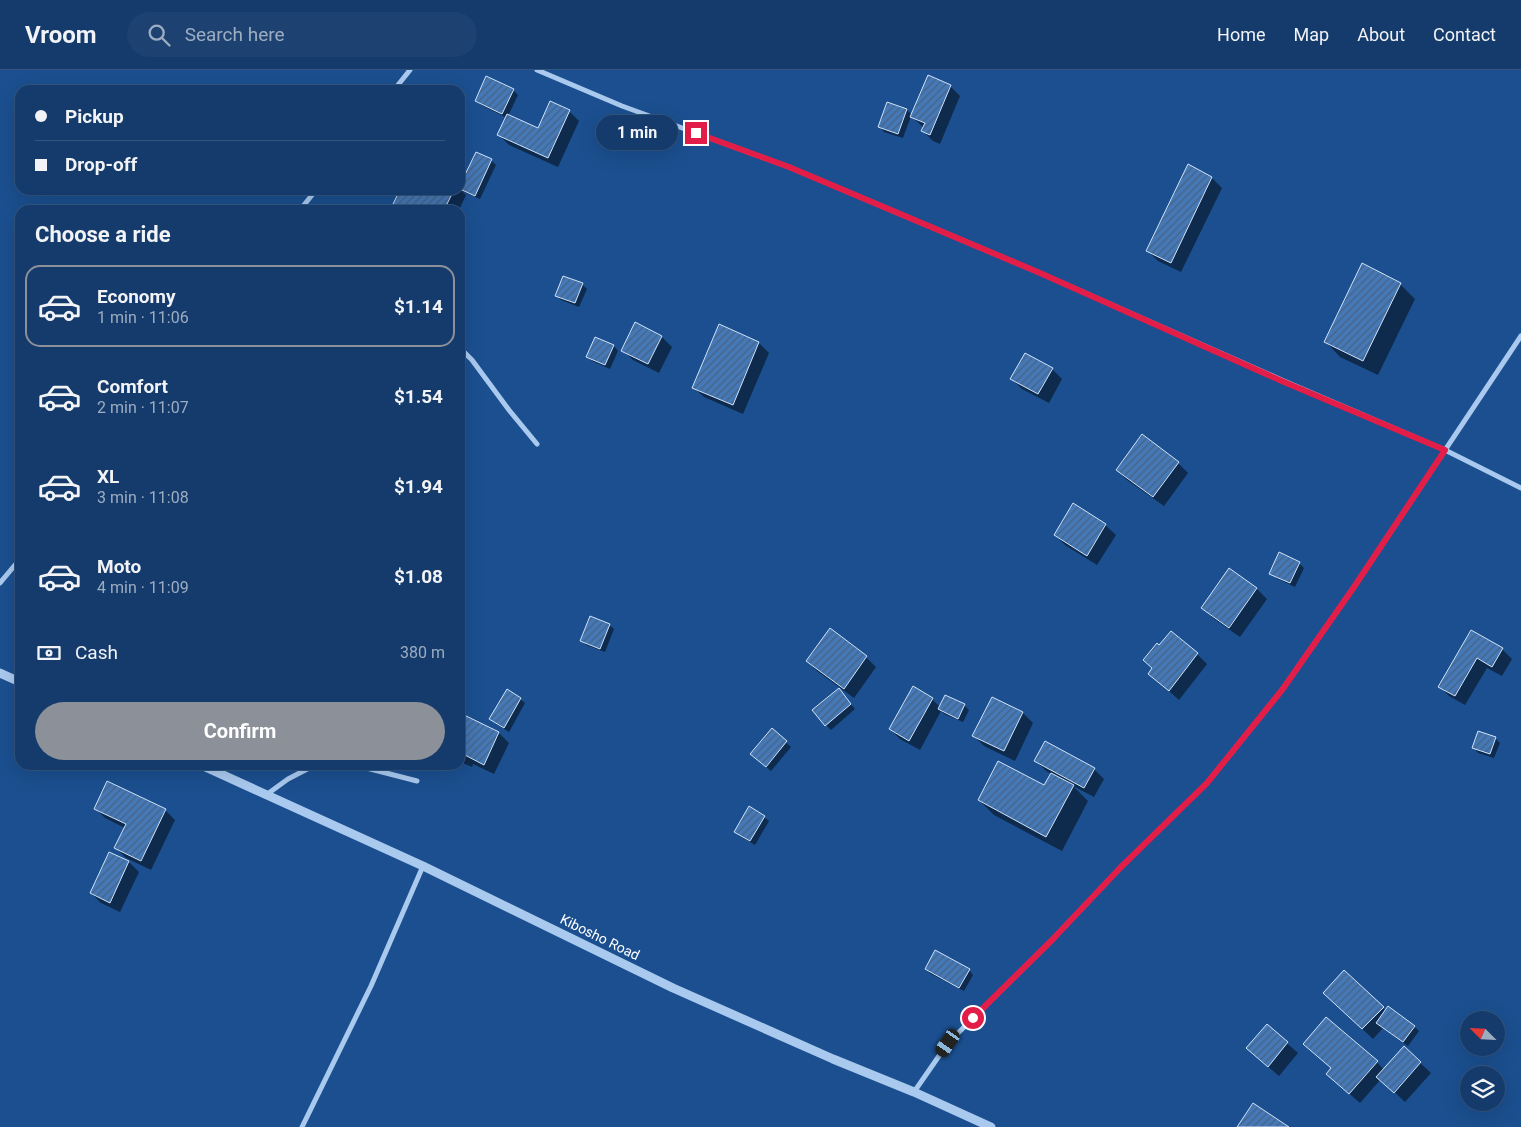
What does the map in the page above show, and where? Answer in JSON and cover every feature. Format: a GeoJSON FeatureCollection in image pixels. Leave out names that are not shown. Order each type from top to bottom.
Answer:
{"type":"FeatureCollection","features":[{"type":"Feature","properties":{"kind":"street"},"geometry":{"type":"LineString","coordinates":[[398,85],[410,70]]}},
{"type":"Feature","properties":{"kind":"street"},"geometry":{"type":"LineString","coordinates":[[537,70],[622,106],[789,167],[1040,273],[1284,382],[1445,450],[1521,488]]}},
{"type":"Feature","properties":{"kind":"street"},"geometry":{"type":"LineString","coordinates":[[304,205],[312,195]]}},
{"type":"Feature","properties":{"kind":"street"},"geometry":{"type":"LineString","coordinates":[[914,1092],[948,1043],[1052,940],[1120,868],[1207,783],[1282,690],[1354,587],[1521,336]]}},
{"type":"Feature","properties":{"kind":"street"},"geometry":{"type":"LineString","coordinates":[[465,353],[537,444]]}},
{"type":"Feature","properties":{"kind":"street"},"geometry":{"type":"LineString","coordinates":[[0,583],[15,565]]}},
{"type":"Feature","properties":{"kind":"street"},"geometry":{"type":"LineString","coordinates":[[0,673],[15,680]]}},
{"type":"Feature","properties":{"kind":"street","name":"Kibosho Road"},"geometry":{"type":"LineString","coordinates":[[211,770],[423,866],[673,988],[991,1127]]}},
{"type":"Feature","properties":{"kind":"street"},"geometry":{"type":"LineString","coordinates":[[266,796],[288,779],[305,770]]}},
{"type":"Feature","properties":{"kind":"street"},"geometry":{"type":"LineString","coordinates":[[374,770],[417,781]]}},
{"type":"Feature","properties":{"kind":"street"},"geometry":{"type":"LineString","coordinates":[[302,1127],[371,986],[423,866]]}},
{"type":"Feature","properties":{"kind":"building"},"geometry":{"type":"Polygon","coordinates":[[[928,75],[951,85],[930,135],[921,131],[925,123],[910,117],[928,75]]]}},
{"type":"Feature","properties":{"kind":"building"},"geometry":{"type":"Polygon","coordinates":[[[486,76],[514,89],[502,114],[475,101],[486,76]]]}},
{"type":"Feature","properties":{"kind":"building"},"geometry":{"type":"Polygon","coordinates":[[[550,101],[570,110],[548,158],[497,135],[507,114],[538,128],[550,101]]]}},
{"type":"Feature","properties":{"kind":"building"},"geometry":{"type":"Polygon","coordinates":[[[887,102],[907,109],[898,134],[878,127],[887,102]]]}},
{"type":"Feature","properties":{"kind":"building"},"geometry":{"type":"Polygon","coordinates":[[[476,152],[492,159],[475,196],[465,191],[465,175],[476,152]]]}},
{"type":"Feature","properties":{"kind":"building"},"geometry":{"type":"Polygon","coordinates":[[[1188,164],[1212,177],[1171,263],[1146,251],[1188,164]]]}},
{"type":"Feature","properties":{"kind":"building"},"geometry":{"type":"Polygon","coordinates":[[[398,195],[452,195],[446,205],[392,205],[398,195]]]}},
{"type":"Feature","properties":{"kind":"building"},"geometry":{"type":"Polygon","coordinates":[[[1362,263],[1401,283],[1363,361],[1324,342],[1362,263]]]}},
{"type":"Feature","properties":{"kind":"building"},"geometry":{"type":"Polygon","coordinates":[[[563,276],[583,283],[575,303],[555,296],[563,276]]]}},
{"type":"Feature","properties":{"kind":"building"},"geometry":{"type":"Polygon","coordinates":[[[635,322],[662,336],[648,364],[621,351],[635,322]]]}},
{"type":"Feature","properties":{"kind":"building"},"geometry":{"type":"Polygon","coordinates":[[[719,324],[759,342],[733,405],[692,388],[719,324]]]}},
{"type":"Feature","properties":{"kind":"building"},"geometry":{"type":"Polygon","coordinates":[[[595,337],[614,345],[605,365],[586,357],[595,337]]]}},
{"type":"Feature","properties":{"kind":"building"},"geometry":{"type":"Polygon","coordinates":[[[1025,353],[1053,368],[1038,394],[1010,379],[1025,353]]]}},
{"type":"Feature","properties":{"kind":"building"},"geometry":{"type":"Polygon","coordinates":[[[1142,434],[1179,462],[1153,497],[1116,470],[1142,434]]]}},
{"type":"Feature","properties":{"kind":"building"},"geometry":{"type":"Polygon","coordinates":[[[1073,503],[1106,524],[1087,556],[1054,535],[1073,503]]]}},
{"type":"Feature","properties":{"kind":"building"},"geometry":{"type":"Polygon","coordinates":[[[1279,552],[1300,562],[1290,583],[1269,574],[1279,552]]]}},
{"type":"Feature","properties":{"kind":"building"},"geometry":{"type":"Polygon","coordinates":[[[1229,568],[1257,588],[1229,628],[1201,608],[1229,568]]]}},
{"type":"Feature","properties":{"kind":"building"},"geometry":{"type":"Polygon","coordinates":[[[590,616],[610,624],[600,649],[580,641],[590,616]]]}},
{"type":"Feature","properties":{"kind":"building"},"geometry":{"type":"Polygon","coordinates":[[[830,628],[867,656],[844,689],[806,661],[830,628]]]}},
{"type":"Feature","properties":{"kind":"building"},"geometry":{"type":"Polygon","coordinates":[[[1471,630],[1503,648],[1492,667],[1477,658],[1455,696],[1438,687],[1471,630]]]}},
{"type":"Feature","properties":{"kind":"building"},"geometry":{"type":"Polygon","coordinates":[[[1171,631],[1198,653],[1169,691],[1148,674],[1152,668],[1143,660],[1157,643],[1159,645],[1171,631]]]}},
{"type":"Feature","properties":{"kind":"building"},"geometry":{"type":"Polygon","coordinates":[[[913,686],[933,698],[909,741],[889,729],[913,686]]]}},
{"type":"Feature","properties":{"kind":"building"},"geometry":{"type":"Polygon","coordinates":[[[839,688],[851,704],[825,726],[812,710],[839,688]]]}},
{"type":"Feature","properties":{"kind":"building"},"geometry":{"type":"Polygon","coordinates":[[[507,689],[521,698],[504,728],[489,719],[507,689]]]}},
{"type":"Feature","properties":{"kind":"building"},"geometry":{"type":"Polygon","coordinates":[[[945,695],[965,704],[958,719],[938,709],[945,695]]]}},
{"type":"Feature","properties":{"kind":"building"},"geometry":{"type":"Polygon","coordinates":[[[992,697],[1023,712],[1004,751],[972,736],[992,697]]]}},
{"type":"Feature","properties":{"kind":"building"},"geometry":{"type":"Polygon","coordinates":[[[465,715],[499,732],[484,765],[465,755],[465,715]]]}},
{"type":"Feature","properties":{"kind":"building"},"geometry":{"type":"Polygon","coordinates":[[[772,728],[787,741],[766,767],[750,754],[772,728]]]}},
{"type":"Feature","properties":{"kind":"building"},"geometry":{"type":"Polygon","coordinates":[[[1478,731],[1496,737],[1490,754],[1472,748],[1478,731]]]}},
{"type":"Feature","properties":{"kind":"building"},"geometry":{"type":"Polygon","coordinates":[[[1045,741],[1095,768],[1084,788],[1034,761],[1045,741]]]}},
{"type":"Feature","properties":{"kind":"building"},"geometry":{"type":"Polygon","coordinates":[[[998,761],[1044,785],[1051,773],[1074,785],[1046,837],[978,800],[998,761]]]}},
{"type":"Feature","properties":{"kind":"building"},"geometry":{"type":"Polygon","coordinates":[[[107,781],[166,809],[141,861],[114,848],[126,824],[94,809],[107,781]]]}},
{"type":"Feature","properties":{"kind":"building"},"geometry":{"type":"Polygon","coordinates":[[[749,806],[765,816],[750,841],[734,832],[749,806]]]}},
{"type":"Feature","properties":{"kind":"building"},"geometry":{"type":"Polygon","coordinates":[[[109,852],[129,861],[110,903],[90,893],[109,852]]]}},
{"type":"Feature","properties":{"kind":"building"},"geometry":{"type":"Polygon","coordinates":[[[935,950],[970,969],[959,988],[925,969],[935,950]]]}},
{"type":"Feature","properties":{"kind":"building"},"geometry":{"type":"Polygon","coordinates":[[[1344,970],[1384,1007],[1362,1029],[1323,993],[1344,970]]]}},
{"type":"Feature","properties":{"kind":"building"},"geometry":{"type":"Polygon","coordinates":[[[1388,1006],[1415,1026],[1403,1042],[1376,1023],[1388,1006]]]}},
{"type":"Feature","properties":{"kind":"building"},"geometry":{"type":"Polygon","coordinates":[[[1326,1017],[1378,1061],[1349,1094],[1326,1074],[1331,1068],[1303,1044],[1326,1017]]]}},
{"type":"Feature","properties":{"kind":"building"},"geometry":{"type":"Polygon","coordinates":[[[1267,1024],[1288,1042],[1268,1067],[1246,1048],[1267,1024]]]}},
{"type":"Feature","properties":{"kind":"building"},"geometry":{"type":"Polygon","coordinates":[[[1404,1046],[1421,1062],[1394,1093],[1376,1077],[1404,1046]]]}},
{"type":"Feature","properties":{"kind":"building"},"geometry":{"type":"Polygon","coordinates":[[[1253,1103],[1289,1127],[1237,1127],[1253,1103]]]}},
{"type":"Feature","properties":{"kind":"route"},"geometry":{"type":"LineString","coordinates":[[696,133],[789,167],[1040,273],[1284,382],[1445,450],[1354,587],[1282,690],[1207,783],[1120,868],[1052,940],[973,1018]]}}]}
